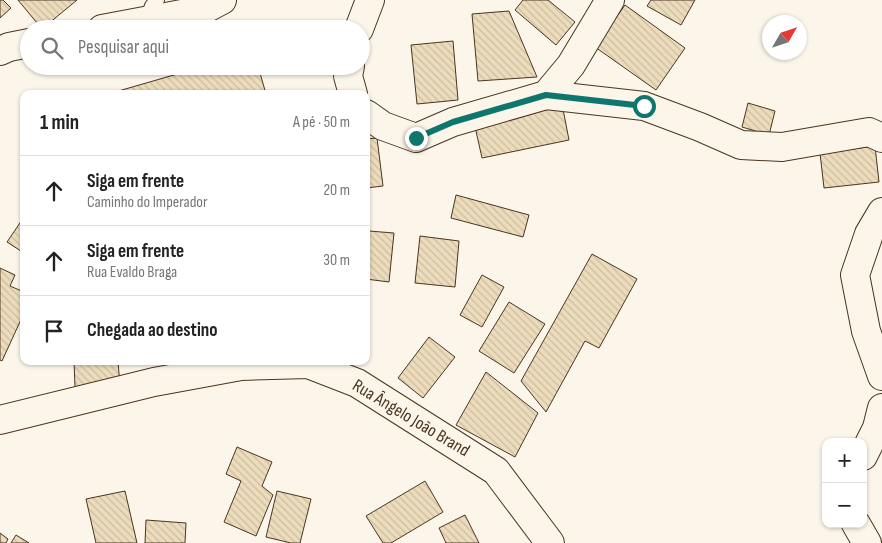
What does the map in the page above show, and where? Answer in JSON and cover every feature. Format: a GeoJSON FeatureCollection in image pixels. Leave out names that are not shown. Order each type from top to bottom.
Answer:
{"type":"FeatureCollection","features":[{"type":"Feature","properties":{"kind":"street"},"geometry":{"type":"LineString","coordinates":[[126,20],[152,10],[203,10],[222,0]]}},
{"type":"Feature","properties":{"kind":"street"},"geometry":{"type":"LineString","coordinates":[[362,20],[370,0]]}},
{"type":"Feature","properties":{"kind":"street"},"geometry":{"type":"LineString","coordinates":[[546,95],[571,65],[610,0]]}},
{"type":"Feature","properties":{"kind":"street"},"geometry":{"type":"LineString","coordinates":[[0,51],[20,45]]}},
{"type":"Feature","properties":{"kind":"street"},"geometry":{"type":"LineString","coordinates":[[348,75],[352,90]]}},
{"type":"Feature","properties":{"kind":"street"},"geometry":{"type":"LineString","coordinates":[[370,117],[384,126],[416,138],[453,122],[546,95],[644,106],[741,145],[782,147],[869,132],[882,138]]}},
{"type":"Feature","properties":{"kind":"street"},"geometry":{"type":"LineString","coordinates":[[882,212],[869,234],[856,275],[866,331],[882,376]]}},
{"type":"Feature","properties":{"kind":"street","name":"Rua Ângelo João Brand"},"geometry":{"type":"LineString","coordinates":[[0,420],[154,382],[241,366],[274,365]]}},
{"type":"Feature","properties":{"kind":"street","name":"Rua Ângelo João Brand"},"geometry":{"type":"LineString","coordinates":[[311,365],[356,383],[496,471],[550,543]]}},
{"type":"Feature","properties":{"kind":"street"},"geometry":{"type":"LineString","coordinates":[[867,448],[877,428],[882,408]]}},
{"type":"Feature","properties":{"kind":"street"},"geometry":{"type":"LineString","coordinates":[[858,528],[867,543]]}},
{"type":"Feature","properties":{"kind":"building"},"geometry":{"type":"Polygon","coordinates":[[[0,0],[3,0],[11,8],[0,18],[0,0]]]}},
{"type":"Feature","properties":{"kind":"building"},"geometry":{"type":"Polygon","coordinates":[[[18,0],[77,0],[53,20],[35,20],[18,0]]]}},
{"type":"Feature","properties":{"kind":"building"},"geometry":{"type":"Polygon","coordinates":[[[523,0],[548,0],[575,22],[556,45],[515,10],[523,0]]]}},
{"type":"Feature","properties":{"kind":"building"},"geometry":{"type":"Polygon","coordinates":[[[651,0],[695,0],[681,25],[647,6],[651,0]]]}},
{"type":"Feature","properties":{"kind":"building"},"geometry":{"type":"Polygon","coordinates":[[[625,5],[685,48],[656,90],[595,47],[625,5]]]}},
{"type":"Feature","properties":{"kind":"building"},"geometry":{"type":"Polygon","coordinates":[[[509,11],[537,77],[478,81],[472,14],[509,11]]]}},
{"type":"Feature","properties":{"kind":"building"},"geometry":{"type":"Polygon","coordinates":[[[453,41],[458,100],[417,104],[411,45],[453,41]]]}},
{"type":"Feature","properties":{"kind":"building"},"geometry":{"type":"Polygon","coordinates":[[[174,75],[261,75],[265,90],[122,90],[174,75]]]}},
{"type":"Feature","properties":{"kind":"building"},"geometry":{"type":"Polygon","coordinates":[[[748,103],[775,111],[769,135],[742,127],[748,103]]]}},
{"type":"Feature","properties":{"kind":"building"},"geometry":{"type":"Polygon","coordinates":[[[562,104],[569,140],[482,158],[474,122],[562,104]]]}},
{"type":"Feature","properties":{"kind":"building"},"geometry":{"type":"Polygon","coordinates":[[[377,138],[383,186],[370,188],[370,139],[377,138]]]}},
{"type":"Feature","properties":{"kind":"building"},"geometry":{"type":"Polygon","coordinates":[[[875,146],[879,182],[824,188],[820,153],[875,146]]]}},
{"type":"Feature","properties":{"kind":"building"},"geometry":{"type":"Polygon","coordinates":[[[456,195],[529,215],[523,237],[451,218],[456,195]]]}},
{"type":"Feature","properties":{"kind":"building"},"geometry":{"type":"Polygon","coordinates":[[[20,223],[20,250],[7,242],[20,223]]]}},
{"type":"Feature","properties":{"kind":"building"},"geometry":{"type":"Polygon","coordinates":[[[370,231],[394,233],[389,282],[370,280],[370,231]]]}},
{"type":"Feature","properties":{"kind":"building"},"geometry":{"type":"Polygon","coordinates":[[[420,236],[459,241],[455,287],[415,283],[420,236]]]}},
{"type":"Feature","properties":{"kind":"building"},"geometry":{"type":"Polygon","coordinates":[[[592,254],[637,279],[599,348],[585,341],[546,412],[521,381],[592,254]]]}},
{"type":"Feature","properties":{"kind":"building"},"geometry":{"type":"Polygon","coordinates":[[[0,268],[15,275],[10,286],[20,290],[20,322],[2,361],[0,360],[0,268]]]}},
{"type":"Feature","properties":{"kind":"building"},"geometry":{"type":"Polygon","coordinates":[[[482,275],[504,287],[482,327],[460,315],[482,275]]]}},
{"type":"Feature","properties":{"kind":"building"},"geometry":{"type":"Polygon","coordinates":[[[509,302],[545,324],[514,373],[479,351],[509,302]]]}},
{"type":"Feature","properties":{"kind":"building"},"geometry":{"type":"Polygon","coordinates":[[[429,337],[455,357],[423,398],[398,378],[429,337]]]}},
{"type":"Feature","properties":{"kind":"building"},"geometry":{"type":"Polygon","coordinates":[[[74,365],[118,365],[120,386],[75,387],[74,365]]]}},
{"type":"Feature","properties":{"kind":"building"},"geometry":{"type":"Polygon","coordinates":[[[164,365],[187,365],[165,371],[164,365]]]}},
{"type":"Feature","properties":{"kind":"building"},"geometry":{"type":"Polygon","coordinates":[[[486,372],[538,413],[515,457],[456,425],[486,372]]]}},
{"type":"Feature","properties":{"kind":"building"},"geometry":{"type":"Polygon","coordinates":[[[237,447],[272,462],[262,486],[273,495],[256,536],[224,522],[241,481],[226,474],[237,447]]]}},
{"type":"Feature","properties":{"kind":"building"},"geometry":{"type":"Polygon","coordinates":[[[425,481],[443,512],[391,543],[383,543],[366,516],[425,481]]]}},
{"type":"Feature","properties":{"kind":"building"},"geometry":{"type":"Polygon","coordinates":[[[125,491],[137,543],[96,543],[86,499],[125,491]]]}},
{"type":"Feature","properties":{"kind":"building"},"geometry":{"type":"Polygon","coordinates":[[[277,491],[311,499],[300,543],[291,543],[266,537],[277,491]]]}},
{"type":"Feature","properties":{"kind":"building"},"geometry":{"type":"Polygon","coordinates":[[[465,515],[479,543],[446,543],[439,528],[465,515]]]}},
{"type":"Feature","properties":{"kind":"building"},"geometry":{"type":"Polygon","coordinates":[[[146,520],[186,523],[185,543],[145,543],[146,520]]]}},
{"type":"Feature","properties":{"kind":"building"},"geometry":{"type":"Polygon","coordinates":[[[0,533],[8,539],[6,543],[0,543],[0,533]]]}},
{"type":"Feature","properties":{"kind":"building"},"geometry":{"type":"Polygon","coordinates":[[[16,535],[29,543],[11,543],[16,535]]]}},
{"type":"Feature","properties":{"kind":"route"},"geometry":{"type":"LineString","coordinates":[[416,138],[453,122],[546,95],[644,106]]}}]}
